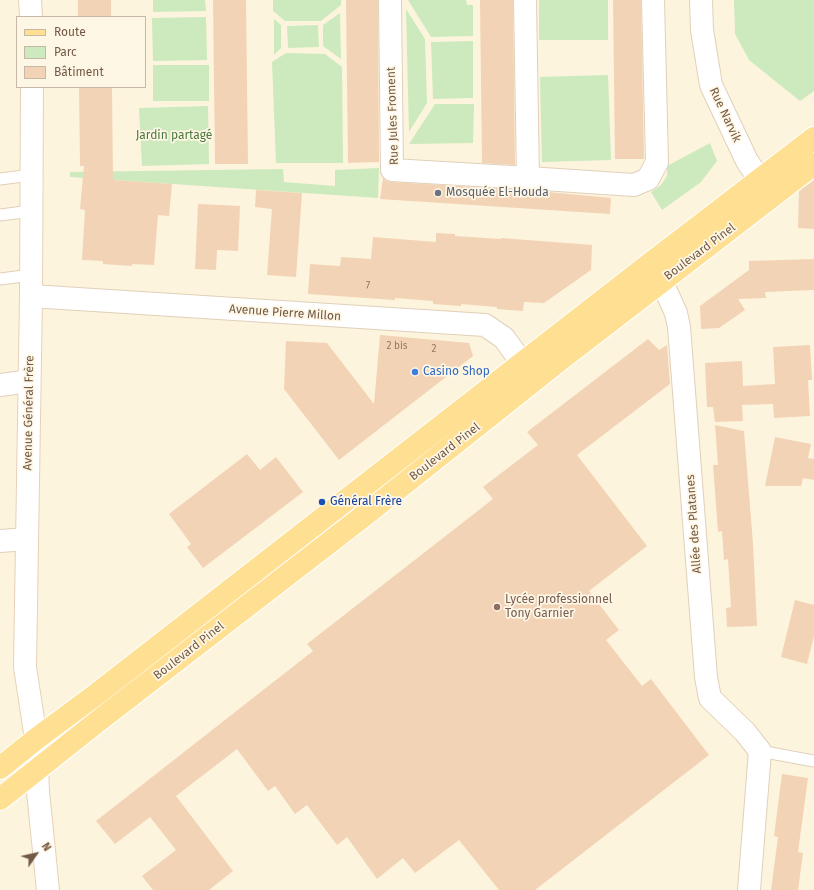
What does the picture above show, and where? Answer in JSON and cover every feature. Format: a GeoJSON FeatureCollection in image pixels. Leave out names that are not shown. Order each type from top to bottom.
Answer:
{"type":"FeatureCollection","features":[{"type":"Feature","properties":{"kind":"main road","name":"Boulevard Pinel"},"geometry":{"type":"LineString","coordinates":[[0,768],[814,138]]}},
{"type":"Feature","properties":{"kind":"main road","name":"Boulevard Pinel"},"geometry":{"type":"LineString","coordinates":[[0,799],[361,518],[560,360],[814,164]]}},
{"type":"Feature","properties":{"kind":"street"},"geometry":{"type":"LineString","coordinates":[[30,0],[31,16]]}},
{"type":"Feature","properties":{"kind":"street","name":"Rue Jules Froment"},"geometry":{"type":"LineString","coordinates":[[390,0],[392,170],[634,185],[648,179],[657,162],[654,0]]}},
{"type":"Feature","properties":{"kind":"street"},"geometry":{"type":"LineString","coordinates":[[525,0],[528,178]]}},
{"type":"Feature","properties":{"kind":"street","name":"Rue Narvik"},"geometry":{"type":"LineString","coordinates":[[701,0],[702,30],[711,85],[747,161],[771,197]]}},
{"type":"Feature","properties":{"kind":"street","name":"Avenue Général Frère"},"geometry":{"type":"LineString","coordinates":[[32,88],[31,286],[24,666],[36,739],[37,770],[48,890]]}},
{"type":"Feature","properties":{"kind":"street","name":"Allée des Platanes"},"geometry":{"type":"LineString","coordinates":[[647,266],[666,291],[676,313],[679,326],[706,677],[710,698],[745,732],[760,750]]}},
{"type":"Feature","properties":{"kind":"street","name":"Avenue Pierre Millon"},"geometry":{"type":"LineString","coordinates":[[31,286],[485,325],[504,338],[522,363]]}},
{"type":"Feature","properties":{"kind":"street"},"geometry":{"type":"LineString","coordinates":[[0,385],[29,381]]}},
{"type":"Feature","properties":{"kind":"street"},"geometry":{"type":"LineString","coordinates":[[0,541],[27,539]]}},
{"type":"Feature","properties":{"kind":"street"},"geometry":{"type":"LineString","coordinates":[[749,890],[760,750]]}},
{"type":"Feature","properties":{"kind":"lane"},"geometry":{"type":"LineString","coordinates":[[0,179],[31,175]]}},
{"type":"Feature","properties":{"kind":"lane"},"geometry":{"type":"LineString","coordinates":[[0,215],[31,211]]}},
{"type":"Feature","properties":{"kind":"lane"},"geometry":{"type":"LineString","coordinates":[[0,279],[31,286]]}},
{"type":"Feature","properties":{"kind":"lane"},"geometry":{"type":"LineString","coordinates":[[760,750],[814,761]]}},
{"type":"Feature","properties":{"kind":"green space"},"geometry":{"type":"Polygon","coordinates":[[[153,0],[205,0],[206,11],[153,12],[153,0]]]}},
{"type":"Feature","properties":{"kind":"green space"},"geometry":{"type":"Polygon","coordinates":[[[273,0],[341,0],[341,5],[321,21],[285,21],[273,11],[273,0]]]}},
{"type":"Feature","properties":{"kind":"green space"},"geometry":{"type":"Polygon","coordinates":[[[408,0],[466,0],[467,5],[473,5],[473,36],[431,37],[408,0]]]}},
{"type":"Feature","properties":{"kind":"green space"},"geometry":{"type":"Polygon","coordinates":[[[539,0],[608,0],[608,40],[539,40],[539,0]]]}},
{"type":"Feature","properties":{"kind":"green space"},"geometry":{"type":"Polygon","coordinates":[[[734,0],[814,0],[814,91],[800,101],[749,60],[735,34],[734,0]]]}},
{"type":"Feature","properties":{"kind":"green space"},"geometry":{"type":"Polygon","coordinates":[[[406,9],[425,39],[427,103],[409,132],[406,9]]]}},
{"type":"Feature","properties":{"kind":"green space"},"geometry":{"type":"Polygon","coordinates":[[[340,13],[341,59],[323,46],[323,25],[340,13]]]}},
{"type":"Feature","properties":{"kind":"green space"},"geometry":{"type":"Polygon","coordinates":[[[206,17],[207,60],[153,61],[152,18],[206,17]]]}},
{"type":"Feature","properties":{"kind":"green space"},"geometry":{"type":"Polygon","coordinates":[[[274,19],[281,25],[281,48],[274,55],[274,19]]]}},
{"type":"Feature","properties":{"kind":"green space"},"geometry":{"type":"Polygon","coordinates":[[[318,25],[319,47],[288,48],[287,26],[318,25]]]}},
{"type":"Feature","properties":{"kind":"green space"},"geometry":{"type":"Polygon","coordinates":[[[473,41],[473,98],[433,99],[431,42],[473,41]]]}},
{"type":"Feature","properties":{"kind":"green space"},"geometry":{"type":"Polygon","coordinates":[[[286,53],[325,54],[342,67],[343,163],[276,163],[272,62],[286,53]]]}},
{"type":"Feature","properties":{"kind":"green space"},"geometry":{"type":"Polygon","coordinates":[[[153,65],[209,65],[209,101],[153,101],[153,65]]]}},
{"type":"Feature","properties":{"kind":"green space"},"geometry":{"type":"Polygon","coordinates":[[[608,75],[611,160],[542,162],[540,77],[608,75]]]}},
{"type":"Feature","properties":{"kind":"green space"},"geometry":{"type":"Polygon","coordinates":[[[435,104],[474,104],[473,143],[409,144],[435,104]]]}},
{"type":"Feature","properties":{"kind":"green space","name":"Jardin partagé"},"geometry":{"type":"Polygon","coordinates":[[[208,106],[209,164],[142,166],[139,108],[208,106]]]}},
{"type":"Feature","properties":{"kind":"green space"},"geometry":{"type":"Polygon","coordinates":[[[710,143],[717,161],[701,182],[662,210],[651,192],[661,185],[667,176],[667,166],[710,143]]]}},
{"type":"Feature","properties":{"kind":"green space"},"geometry":{"type":"Polygon","coordinates":[[[379,168],[378,198],[70,177],[70,172],[283,169],[284,182],[335,186],[335,170],[379,168]]]}},
{"type":"Feature","properties":{"kind":"building"},"geometry":{"type":"Polygon","coordinates":[[[78,0],[111,0],[111,16],[78,16],[78,0]]]}},
{"type":"Feature","properties":{"kind":"building"},"geometry":{"type":"Polygon","coordinates":[[[213,0],[246,0],[248,164],[215,164],[213,0]]]}},
{"type":"Feature","properties":{"kind":"building"},"geometry":{"type":"Polygon","coordinates":[[[346,0],[378,0],[379,162],[348,163],[346,0]]]}},
{"type":"Feature","properties":{"kind":"building"},"geometry":{"type":"Polygon","coordinates":[[[480,0],[513,0],[515,165],[482,163],[480,0]]]}},
{"type":"Feature","properties":{"kind":"building"},"geometry":{"type":"Polygon","coordinates":[[[613,0],[641,0],[644,159],[615,159],[613,0]]]}},
{"type":"Feature","properties":{"kind":"building"},"geometry":{"type":"Polygon","coordinates":[[[79,88],[112,88],[113,180],[172,184],[169,216],[158,215],[154,265],[132,264],[132,266],[103,264],[103,261],[82,260],[85,210],[80,209],[84,166],[80,166],[79,88]]]}},
{"type":"Feature","properties":{"kind":"building"},"geometry":{"type":"Polygon","coordinates":[[[383,178],[386,181],[391,182],[527,190],[611,198],[610,214],[380,199],[383,178]]]}},
{"type":"Feature","properties":{"kind":"building"},"geometry":{"type":"Polygon","coordinates":[[[814,180],[814,229],[798,228],[799,191],[814,180]]]}},
{"type":"Feature","properties":{"kind":"building"},"geometry":{"type":"Polygon","coordinates":[[[256,190],[302,193],[296,277],[267,275],[272,209],[255,207],[256,190]]]}},
{"type":"Feature","properties":{"kind":"building"},"geometry":{"type":"Polygon","coordinates":[[[198,204],[240,206],[238,251],[217,250],[216,270],[195,269],[198,204]]]}},
{"type":"Feature","properties":{"kind":"building"},"geometry":{"type":"Polygon","coordinates":[[[436,233],[455,234],[455,236],[592,245],[591,270],[544,303],[524,302],[523,311],[461,304],[461,306],[433,304],[433,301],[308,294],[310,264],[340,266],[341,257],[371,259],[373,237],[436,242],[436,233]]]}},
{"type":"Feature","properties":{"kind":"building"},"geometry":{"type":"Polygon","coordinates":[[[814,259],[814,290],[765,292],[766,298],[738,299],[745,310],[719,328],[701,329],[700,306],[749,270],[749,261],[814,259]]]}},
{"type":"Feature","properties":{"kind":"building"},"geometry":{"type":"Polygon","coordinates":[[[380,335],[469,343],[473,356],[339,460],[284,389],[286,341],[327,343],[374,404],[380,335]]]}},
{"type":"Feature","properties":{"kind":"building","name":"Lycée professionnel Tony Garnier"},"geometry":{"type":"Polygon","coordinates":[[[648,339],[659,350],[667,345],[670,384],[577,455],[647,546],[589,591],[619,630],[606,640],[642,686],[651,679],[709,755],[535,890],[499,890],[459,840],[415,873],[403,858],[377,879],[347,837],[337,845],[307,805],[295,814],[275,786],[268,791],[237,749],[176,796],[233,871],[209,890],[153,890],[142,876],[176,850],[150,817],[115,844],[96,821],[313,651],[307,644],[493,499],[483,487],[538,445],[527,432],[648,339]]]}},
{"type":"Feature","properties":{"kind":"building"},"geometry":{"type":"Polygon","coordinates":[[[810,345],[812,380],[808,380],[810,416],[774,418],[773,404],[742,405],[743,421],[715,422],[713,407],[707,407],[705,363],[742,361],[743,386],[775,384],[773,347],[810,345]]]}},
{"type":"Feature","properties":{"kind":"building"},"geometry":{"type":"Polygon","coordinates":[[[715,425],[744,431],[753,544],[757,626],[727,627],[726,608],[731,607],[728,559],[724,560],[722,531],[718,532],[713,465],[718,465],[715,425]]]}},
{"type":"Feature","properties":{"kind":"building"},"geometry":{"type":"Polygon","coordinates":[[[775,437],[811,444],[808,458],[814,459],[814,480],[803,478],[801,486],[765,486],[775,437]]]}},
{"type":"Feature","properties":{"kind":"building"},"geometry":{"type":"Polygon","coordinates":[[[247,454],[260,470],[276,457],[303,492],[203,568],[187,547],[191,544],[169,514],[247,454]]]}},
{"type":"Feature","properties":{"kind":"building"},"geometry":{"type":"Polygon","coordinates":[[[795,600],[814,605],[814,636],[807,664],[781,657],[795,600]]]}},
{"type":"Feature","properties":{"kind":"building"},"geometry":{"type":"Polygon","coordinates":[[[782,774],[808,778],[798,852],[803,853],[798,890],[771,890],[778,837],[774,836],[782,774]]]}},
{"type":"Feature","properties":{"kind":"place","name":"Mosquée El-Houda"},"geometry":{"type":"Point","coordinates":[438,193]}},
{"type":"Feature","properties":{"kind":"place","name":"Casino Shop"},"geometry":{"type":"Point","coordinates":[415,372]}},
{"type":"Feature","properties":{"kind":"place","name":"Général Frère"},"geometry":{"type":"Point","coordinates":[322,502]}},
{"type":"Feature","properties":{"kind":"place","name":"Lycée professionnel Tony Garnier"},"geometry":{"type":"Point","coordinates":[497,607]}}]}
